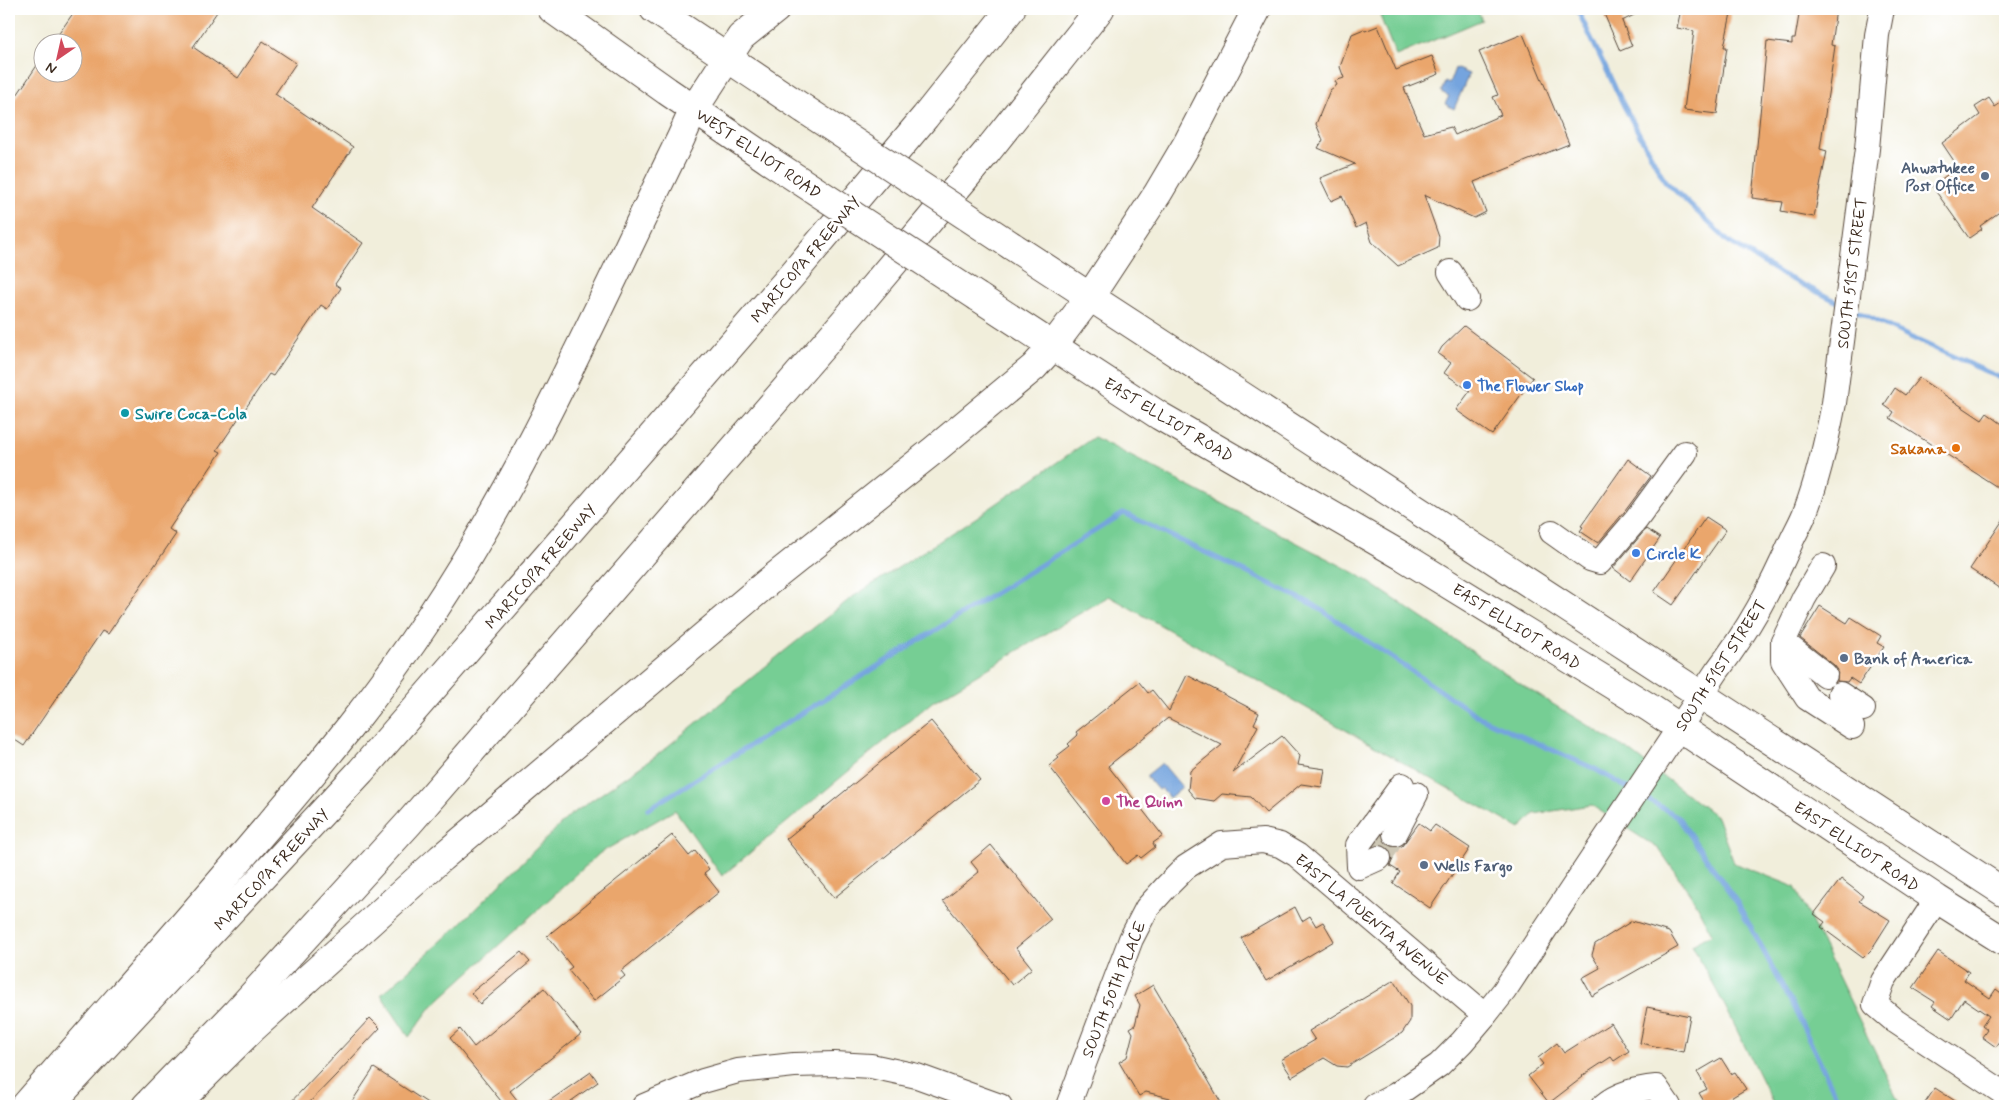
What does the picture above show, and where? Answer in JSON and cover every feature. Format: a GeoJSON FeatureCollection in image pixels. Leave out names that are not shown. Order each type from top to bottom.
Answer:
{"type":"FeatureCollection","features":[{"type":"Feature","properties":{"kind":"main road","name":"WEST ELLIOT ROAD"},"geometry":{"type":"LineString","coordinates":[[552,9],[770,161],[1020,325]]}},
{"type":"Feature","properties":{"kind":"main road"},"geometry":{"type":"LineString","coordinates":[[654,9],[1089,298],[2005,893]]}},
{"type":"Feature","properties":{"kind":"main road"},"geometry":{"type":"LineString","coordinates":[[25,1106],[169,942],[337,745],[431,616],[498,507],[548,411],[694,109],[742,38],[776,9]]}},
{"type":"Feature","properties":{"kind":"main road","name":"MARICOPA FREEWAY"},"geometry":{"type":"LineString","coordinates":[[49,1106],[361,770],[792,275],[920,123],[1011,9]]}},
{"type":"Feature","properties":{"kind":"main road"},"geometry":{"type":"LineString","coordinates":[[146,1106],[236,1013],[410,823],[849,316],[986,153],[1100,9]]}},
{"type":"Feature","properties":{"kind":"main road"},"geometry":{"type":"LineString","coordinates":[[174,1106],[252,1029],[441,858],[768,582],[1022,379],[1052,347],[1089,298],[1158,193],[1187,144],[1257,9]]}},
{"type":"Feature","properties":{"kind":"main road","name":"EAST ELLIOT ROAD"},"geometry":{"type":"LineString","coordinates":[[1020,325],[1160,416],[1404,557],[1680,728],[2005,942]]}},
{"type":"Feature","properties":{"kind":"street","name":"SOUTH 51ST STREET"},"geometry":{"type":"LineString","coordinates":[[1375,1106],[1396,1095],[1439,1064],[1462,1042],[1504,991],[1764,602],[1806,511],[1828,435],[1834,403],[1864,168],[1877,35],[1882,9]]}},
{"type":"Feature","properties":{"kind":"street"},"geometry":{"type":"LineString","coordinates":[[1450,272],[1467,299]]}},
{"type":"Feature","properties":{"kind":"street"},"geometry":{"type":"LineString","coordinates":[[1552,532],[1590,559],[1600,562],[1636,520],[1685,453]]}},
{"type":"Feature","properties":{"kind":"street"},"geometry":{"type":"LineString","coordinates":[[1788,648],[1832,684],[1859,715],[1807,698],[1783,662],[1804,598],[1823,566]]}},
{"type":"Feature","properties":{"kind":"street"},"geometry":{"type":"LineString","coordinates":[[1369,862],[1358,845],[1409,790],[1396,834]]}},
{"type":"Feature","properties":{"kind":"street","name":"EAST LA PUENTA AVENUE"},"geometry":{"type":"LineString","coordinates":[[1222,844],[1263,841],[1280,845],[1297,855],[1485,1015]]}},
{"type":"Feature","properties":{"kind":"street","name":"SOUTH 50TH PLACE"},"geometry":{"type":"LineString","coordinates":[[1068,1106],[1125,954],[1147,908],[1186,867],[1222,844]]}},
{"type":"Feature","properties":{"kind":"street"},"geometry":{"type":"LineString","coordinates":[[1937,899],[1883,981],[1875,1004],[1895,1021],[2005,1094]]}},
{"type":"Feature","properties":{"kind":"street"},"geometry":{"type":"LineString","coordinates":[[644,1106],[694,1084],[738,1071],[794,1065],[834,1064],[871,1066],[917,1076],[1000,1106]]}},
{"type":"Feature","properties":{"kind":"street"},"geometry":{"type":"LineString","coordinates":[[1604,1106],[1608,1102],[1634,1089],[1656,1087],[1669,1106]]}},
{"type":"Feature","properties":{"kind":"green space"},"geometry":{"type":"Polygon","coordinates":[[[1398,9],[1477,9],[1482,20],[1396,56],[1380,16],[1398,9]]]}},
{"type":"Feature","properties":{"kind":"green space"},"geometry":{"type":"Polygon","coordinates":[[[1094,437],[1357,574],[1525,687],[1631,752],[1717,817],[1734,863],[1795,887],[1901,1106],[1774,1106],[1726,1008],[1692,945],[1712,934],[1691,895],[1659,849],[1591,805],[1534,814],[1520,829],[1109,596],[932,702],[722,876],[675,810],[600,853],[432,1006],[409,1037],[381,995],[458,926],[569,816],[656,756],[851,598],[977,517],[1094,437]]]}},
{"type":"Feature","properties":{"kind":"water"},"geometry":{"type":"Polygon","coordinates":[[[1455,68],[1469,74],[1454,109],[1445,104],[1449,96],[1441,92],[1445,82],[1449,84],[1455,68]]]}},
{"type":"Feature","properties":{"kind":"water"},"geometry":{"type":"Polygon","coordinates":[[[1162,763],[1182,787],[1169,798],[1161,788],[1158,790],[1146,776],[1162,763]]]}},
{"type":"Feature","properties":{"kind":"building","name":"Swire Coca-Cola"},"geometry":{"type":"Polygon","coordinates":[[[76,9],[219,9],[193,47],[238,78],[263,41],[296,63],[275,94],[353,147],[312,208],[363,243],[335,284],[341,288],[327,309],[321,305],[273,376],[269,374],[217,450],[221,452],[169,529],[176,534],[108,634],[102,631],[24,746],[9,736],[9,107],[32,73],[32,82],[82,82],[82,32],[60,32],[76,9]]]}},
{"type":"Feature","properties":{"kind":"building"},"geometry":{"type":"Polygon","coordinates":[[[1602,9],[1646,9],[1622,21],[1632,46],[1620,51],[1602,9]]]}},
{"type":"Feature","properties":{"kind":"building"},"geometry":{"type":"Polygon","coordinates":[[[1681,9],[1725,9],[1724,12],[1731,13],[1724,47],[1727,47],[1717,114],[1684,110],[1694,31],[1677,28],[1681,9]]]}},
{"type":"Feature","properties":{"kind":"building"},"geometry":{"type":"Polygon","coordinates":[[[1800,9],[1836,9],[1831,45],[1835,46],[1820,149],[1827,151],[1814,217],[1781,211],[1783,202],[1752,198],[1767,41],[1792,44],[1792,39],[1795,39],[1800,9]]]}},
{"type":"Feature","properties":{"kind":"building"},"geometry":{"type":"Polygon","coordinates":[[[1378,26],[1396,70],[1432,56],[1439,74],[1404,88],[1424,134],[1451,127],[1455,135],[1501,115],[1493,97],[1498,95],[1479,52],[1523,34],[1569,144],[1474,182],[1486,212],[1474,218],[1424,195],[1439,237],[1438,248],[1398,266],[1372,242],[1366,223],[1356,228],[1342,196],[1331,201],[1320,178],[1355,164],[1318,148],[1323,140],[1316,124],[1330,90],[1337,85],[1335,81],[1344,78],[1340,67],[1352,34],[1378,26]]]}},
{"type":"Feature","properties":{"kind":"building","name":"Ahwatukee Post Office"},"geometry":{"type":"Polygon","coordinates":[[[1989,98],[1995,107],[2005,100],[2005,208],[1980,226],[1982,229],[1969,238],[1932,186],[1958,167],[1942,143],[1980,115],[1975,107],[1989,98]]]}},
{"type":"Feature","properties":{"kind":"building"},"geometry":{"type":"Polygon","coordinates":[[[1464,326],[1533,378],[1492,435],[1456,410],[1470,391],[1444,373],[1451,363],[1438,354],[1442,347],[1464,326]]]}},
{"type":"Feature","properties":{"kind":"building"},"geometry":{"type":"Polygon","coordinates":[[[1919,378],[1982,420],[1987,413],[2005,426],[2005,492],[1890,418],[1894,412],[1884,405],[1895,388],[1905,395],[1919,378]]]}},
{"type":"Feature","properties":{"kind":"building"},"geometry":{"type":"Polygon","coordinates":[[[1628,459],[1651,476],[1598,543],[1580,531],[1583,527],[1581,526],[1628,459]]]}},
{"type":"Feature","properties":{"kind":"building","name":"Circle K"},"geometry":{"type":"Polygon","coordinates":[[[1706,517],[1726,530],[1673,605],[1654,592],[1706,517]]]}},
{"type":"Feature","properties":{"kind":"building"},"geometry":{"type":"Polygon","coordinates":[[[2005,517],[2005,592],[1970,569],[2005,517]]]}},
{"type":"Feature","properties":{"kind":"building","name":"Circle K"},"geometry":{"type":"Polygon","coordinates":[[[1646,529],[1660,538],[1630,581],[1613,568],[1646,529]]]}},
{"type":"Feature","properties":{"kind":"building","name":"Bank of America"},"geometry":{"type":"Polygon","coordinates":[[[1820,606],[1847,623],[1851,617],[1881,636],[1877,643],[1884,647],[1859,684],[1850,678],[1847,682],[1837,681],[1838,670],[1834,665],[1800,638],[1820,606]]]}},
{"type":"Feature","properties":{"kind":"building","name":"The Quinn"},"geometry":{"type":"Polygon","coordinates":[[[1187,675],[1259,713],[1254,724],[1258,726],[1233,773],[1282,736],[1300,756],[1298,765],[1325,769],[1322,787],[1301,784],[1266,813],[1251,797],[1222,794],[1214,801],[1195,798],[1188,790],[1190,771],[1222,745],[1168,718],[1108,766],[1163,836],[1153,843],[1155,847],[1141,858],[1138,855],[1126,864],[1049,766],[1059,758],[1057,756],[1070,746],[1068,744],[1078,735],[1076,732],[1139,682],[1148,693],[1152,690],[1169,711],[1187,675]]]}},
{"type":"Feature","properties":{"kind":"building"},"geometry":{"type":"Polygon","coordinates":[[[931,721],[980,780],[834,898],[786,839],[931,721]]]}},
{"type":"Feature","properties":{"kind":"building","name":"Wells Fargo"},"geometry":{"type":"Polygon","coordinates":[[[1419,823],[1430,831],[1435,825],[1470,848],[1430,908],[1393,883],[1400,872],[1390,866],[1393,859],[1391,852],[1381,844],[1375,845],[1382,836],[1384,842],[1389,846],[1395,848],[1402,846],[1419,823]]]}},
{"type":"Feature","properties":{"kind":"building"},"geometry":{"type":"Polygon","coordinates":[[[672,835],[689,856],[695,851],[709,869],[704,873],[719,892],[621,971],[625,976],[594,1001],[568,970],[572,967],[547,936],[672,835]]]}},
{"type":"Feature","properties":{"kind":"building"},"geometry":{"type":"Polygon","coordinates":[[[991,845],[1051,919],[1016,948],[1032,968],[1012,985],[943,901],[979,872],[971,862],[991,845]]]}},
{"type":"Feature","properties":{"kind":"building"},"geometry":{"type":"Polygon","coordinates":[[[1841,879],[1863,896],[1859,901],[1890,920],[1871,950],[1863,958],[1821,927],[1825,922],[1814,914],[1841,879]]]}},
{"type":"Feature","properties":{"kind":"building"},"geometry":{"type":"Polygon","coordinates":[[[1295,907],[1302,921],[1310,916],[1316,926],[1323,922],[1334,941],[1266,981],[1241,938],[1295,907]]]}},
{"type":"Feature","properties":{"kind":"building"},"geometry":{"type":"Polygon","coordinates":[[[1632,921],[1669,932],[1678,947],[1592,996],[1582,978],[1600,968],[1592,955],[1595,944],[1632,921]]]}},
{"type":"Feature","properties":{"kind":"building"},"geometry":{"type":"Polygon","coordinates":[[[1938,951],[1969,972],[1964,980],[1990,998],[1996,989],[2005,996],[2005,1034],[1996,1047],[1982,1037],[1987,1030],[1982,1026],[1989,1016],[1964,999],[1951,1019],[1932,1006],[1935,1002],[1913,988],[1938,951]]]}},
{"type":"Feature","properties":{"kind":"building"},"geometry":{"type":"Polygon","coordinates":[[[521,952],[530,962],[480,1004],[471,993],[521,952]]]}},
{"type":"Feature","properties":{"kind":"building"},"geometry":{"type":"Polygon","coordinates":[[[1394,980],[1410,1006],[1410,1021],[1402,1033],[1347,1067],[1337,1066],[1324,1058],[1292,1077],[1281,1060],[1315,1040],[1309,1031],[1394,980]]]}},
{"type":"Feature","properties":{"kind":"building"},"geometry":{"type":"Polygon","coordinates":[[[1153,985],[1223,1106],[1199,1106],[1179,1100],[1174,1103],[1170,1098],[1146,1092],[1139,1096],[1119,1062],[1127,1057],[1133,1033],[1130,1028],[1135,1025],[1140,1005],[1135,996],[1153,985]]]}},
{"type":"Feature","properties":{"kind":"building"},"geometry":{"type":"Polygon","coordinates":[[[544,988],[581,1034],[510,1091],[522,1106],[505,1106],[450,1038],[460,1029],[474,1047],[544,988]]]}},
{"type":"Feature","properties":{"kind":"building"},"geometry":{"type":"Polygon","coordinates":[[[1647,1007],[1690,1016],[1683,1052],[1640,1043],[1647,1007]]]}},
{"type":"Feature","properties":{"kind":"building"},"geometry":{"type":"Polygon","coordinates":[[[370,1018],[380,1028],[336,1075],[306,1106],[287,1106],[370,1018]]]}},
{"type":"Feature","properties":{"kind":"building"},"geometry":{"type":"Polygon","coordinates":[[[1611,1023],[1629,1051],[1614,1061],[1611,1057],[1582,1076],[1549,1103],[1528,1076],[1543,1064],[1538,1058],[1557,1043],[1564,1053],[1611,1023]]]}},
{"type":"Feature","properties":{"kind":"building"},"geometry":{"type":"Polygon","coordinates":[[[1721,1058],[1731,1074],[1735,1072],[1746,1089],[1717,1106],[1707,1106],[1699,1093],[1707,1089],[1697,1072],[1721,1058]]]}},
{"type":"Feature","properties":{"kind":"building"},"geometry":{"type":"Polygon","coordinates":[[[374,1068],[432,1106],[349,1106],[374,1068]]]}},
{"type":"Feature","properties":{"kind":"building"},"geometry":{"type":"Polygon","coordinates":[[[591,1072],[598,1082],[564,1106],[542,1106],[591,1072]]]}},
{"type":"Feature","properties":{"kind":"building"},"geometry":{"type":"Polygon","coordinates":[[[1935,1088],[1963,1106],[1923,1106],[1935,1088]]]}},
{"type":"Feature","properties":{"kind":"waterway"},"geometry":{"type":"LineString","coordinates":[[1577,9],[1624,106],[1665,181],[1728,241],[1781,274],[1842,304]]}},
{"type":"Feature","properties":{"kind":"waterway"},"geometry":{"type":"LineString","coordinates":[[1854,310],[2005,380]]}},
{"type":"Feature","properties":{"kind":"waterway"},"geometry":{"type":"LineString","coordinates":[[648,809],[1124,513],[1314,605],[1481,718],[1595,769],[1631,790]]}},
{"type":"Feature","properties":{"kind":"waterway"},"geometry":{"type":"LineString","coordinates":[[1641,796],[1677,816],[1738,904],[1791,1002],[1841,1106]]}},
{"type":"Feature","properties":{"kind":"tunnel"},"geometry":{"type":"LineString","coordinates":[[1379,858],[1395,834]]}},
{"type":"Feature","properties":{"kind":"place","name":"Ahwatukee Post Office"},"geometry":{"type":"Point","coordinates":[1985,176]}},
{"type":"Feature","properties":{"kind":"place","name":"The Flower Shop"},"geometry":{"type":"Point","coordinates":[1467,385]}},
{"type":"Feature","properties":{"kind":"place","name":"Swire Coca-Cola"},"geometry":{"type":"Point","coordinates":[125,413]}},
{"type":"Feature","properties":{"kind":"place","name":"Sakana"},"geometry":{"type":"Point","coordinates":[1956,448]}},
{"type":"Feature","properties":{"kind":"place","name":"Circle K"},"geometry":{"type":"Point","coordinates":[1636,553]}},
{"type":"Feature","properties":{"kind":"place","name":"Bank of America"},"geometry":{"type":"Point","coordinates":[1844,658]}},
{"type":"Feature","properties":{"kind":"place","name":"The Quinn"},"geometry":{"type":"Point","coordinates":[1106,801]}},
{"type":"Feature","properties":{"kind":"place","name":"Wells Fargo"},"geometry":{"type":"Point","coordinates":[1424,865]}}]}
